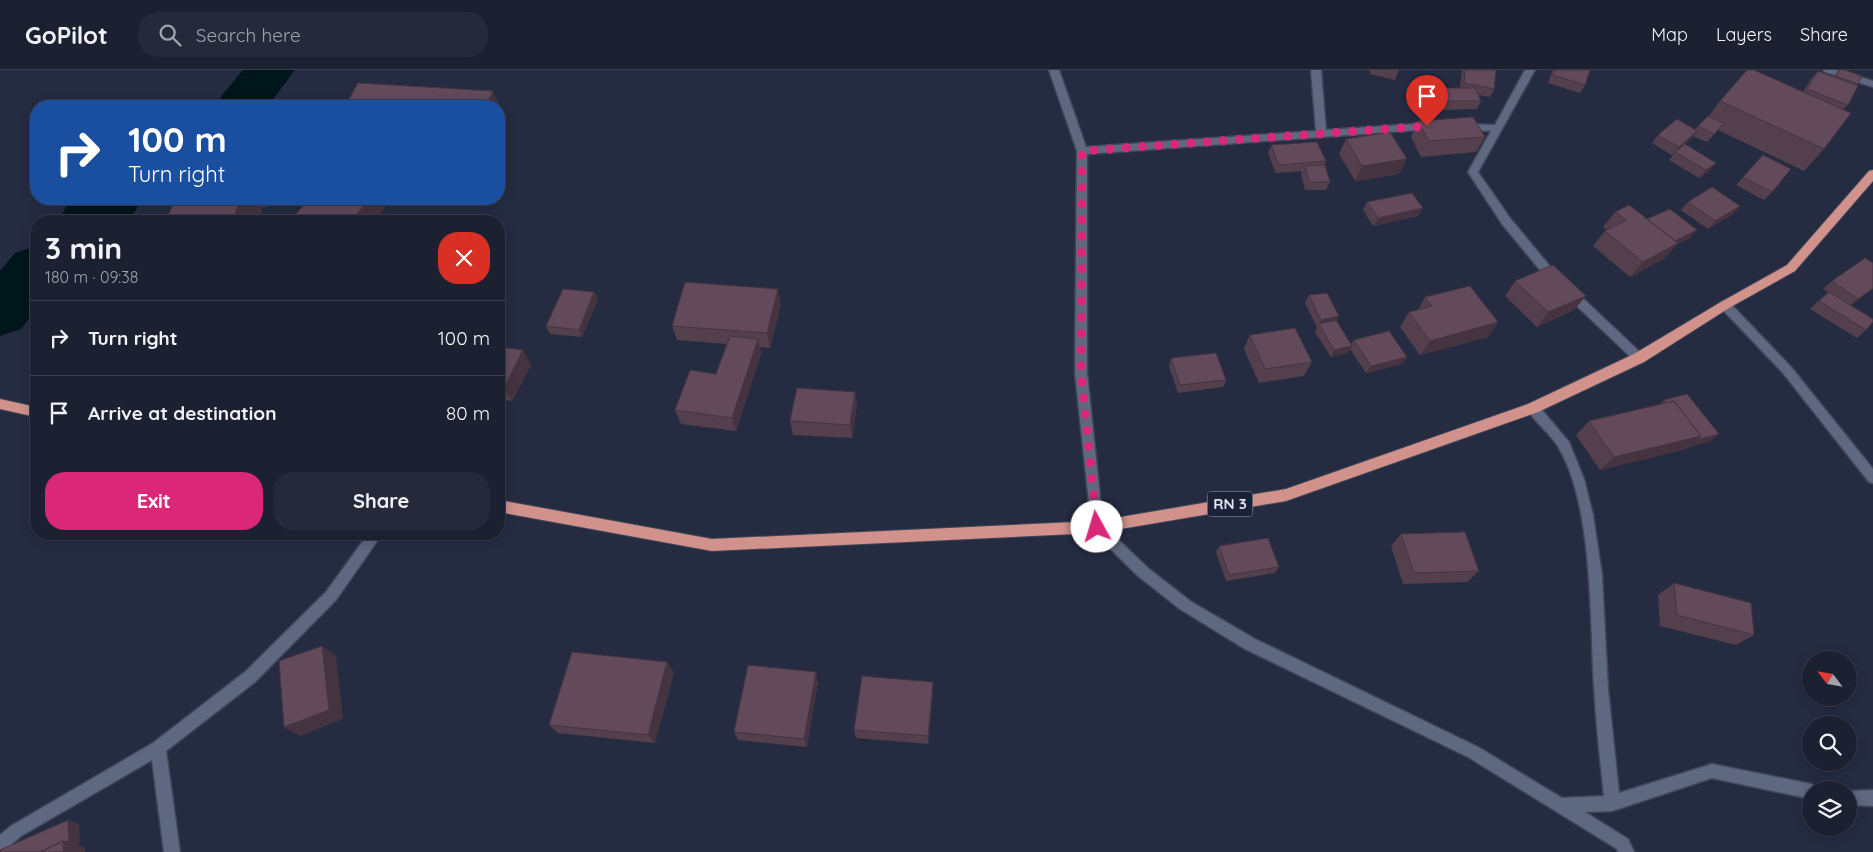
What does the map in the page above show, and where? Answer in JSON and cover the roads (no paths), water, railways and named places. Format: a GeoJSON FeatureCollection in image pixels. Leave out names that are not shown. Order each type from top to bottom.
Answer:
{"type":"FeatureCollection","features":[{"type":"Feature","properties":{"kind":"highway","name":"RN 3"},"geometry":{"type":"LineString","coordinates":[[505,507],[712,544],[1097,527],[1286,495],[1533,408],[1639,358],[1725,305],[1791,268],[1873,174]]}},
{"type":"Feature","properties":{"kind":"highway"},"geometry":{"type":"LineString","coordinates":[[0,404],[30,410]]}},
{"type":"Feature","properties":{"kind":"street"},"geometry":{"type":"LineString","coordinates":[[1054,70],[1082,151],[1081,373],[1097,527],[1143,572],[1185,605],[1250,644],[1473,752],[1623,844],[1626,852]]}},
{"type":"Feature","properties":{"kind":"street"},"geometry":{"type":"LineString","coordinates":[[1316,70],[1322,134]]}},
{"type":"Feature","properties":{"kind":"street"},"geometry":{"type":"LineString","coordinates":[[1530,70],[1474,172],[1506,221],[1549,273],[1639,358]]}},
{"type":"Feature","properties":{"kind":"street"},"geometry":{"type":"LineString","coordinates":[[1828,70],[1873,84]]}},
{"type":"Feature","properties":{"kind":"street"},"geometry":{"type":"LineString","coordinates":[[1082,151],[1427,126],[1498,128]]}},
{"type":"Feature","properties":{"kind":"street"},"geometry":{"type":"LineString","coordinates":[[1725,305],[1787,370],[1873,478]]}},
{"type":"Feature","properties":{"kind":"street"},"geometry":{"type":"LineString","coordinates":[[1533,408],[1565,446],[1578,479],[1587,515],[1595,575],[1601,688],[1612,803]]}},
{"type":"Feature","properties":{"kind":"street"},"geometry":{"type":"LineString","coordinates":[[0,845],[16,831],[158,748],[250,677],[331,596],[371,540]]}},
{"type":"Feature","properties":{"kind":"street"},"geometry":{"type":"LineString","coordinates":[[158,748],[172,852]]}},
{"type":"Feature","properties":{"kind":"street"},"geometry":{"type":"LineString","coordinates":[[1559,806],[1612,803],[1712,771],[1802,790]]}},
{"type":"Feature","properties":{"kind":"street"},"geometry":{"type":"LineString","coordinates":[[1857,798],[1873,798]]}},
{"type":"Feature","properties":{"kind":"waterway"},"geometry":{"type":"LineString","coordinates":[[246,100],[270,70]]}},
{"type":"Feature","properties":{"kind":"waterway"},"geometry":{"type":"LineString","coordinates":[[94,215],[106,205]]}},
{"type":"Feature","properties":{"kind":"waterway"},"geometry":{"type":"LineString","coordinates":[[0,313],[30,276]]}}]}
